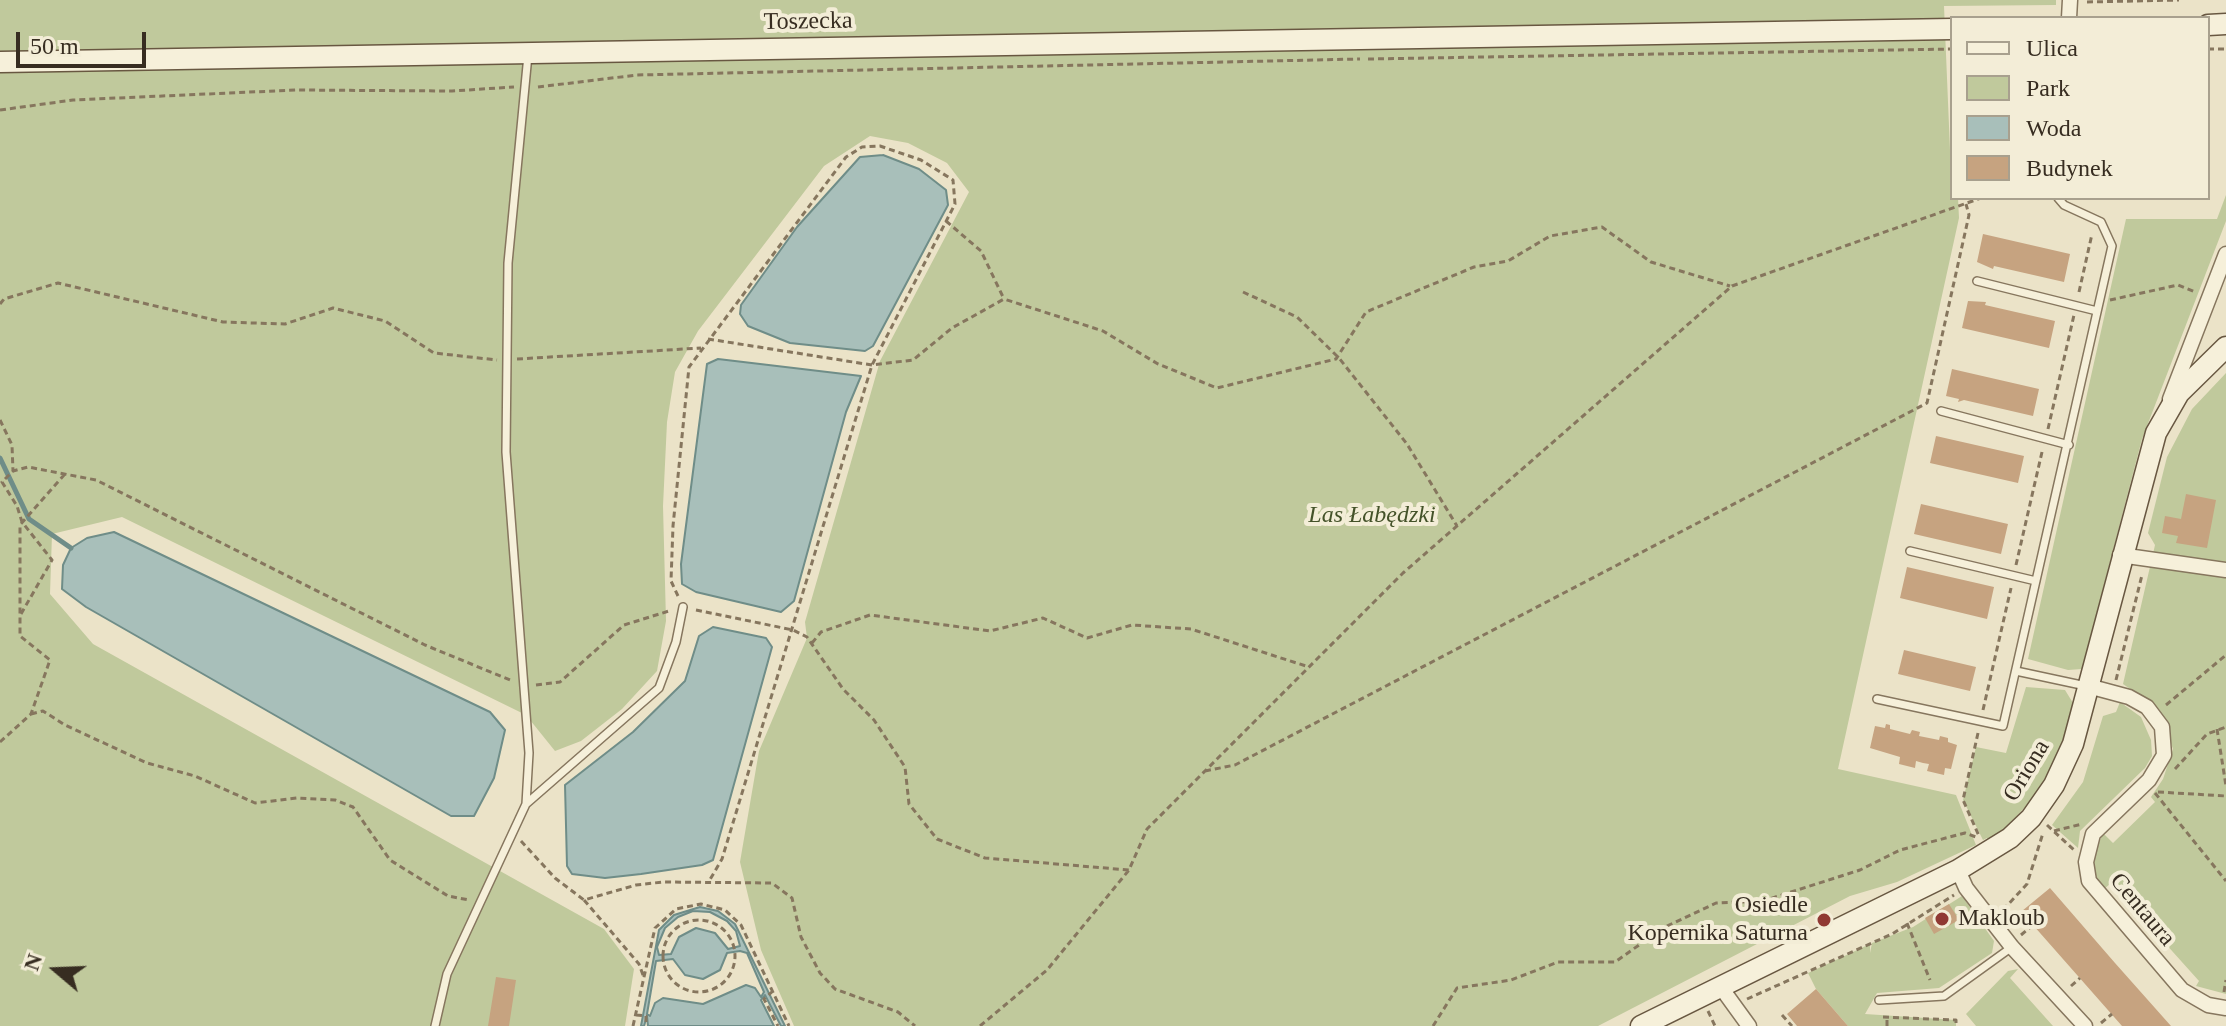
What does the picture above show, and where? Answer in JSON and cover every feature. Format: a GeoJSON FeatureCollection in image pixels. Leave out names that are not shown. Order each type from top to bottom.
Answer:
{"type":"FeatureCollection","features":[{"type":"Feature","properties":{"kind":"main road","name":"Toszecka"},"geometry":{"type":"LineString","coordinates":[[0,62],[1950,29]]}},
{"type":"Feature","properties":{"kind":"main road","name":"Oriona"},"geometry":{"type":"LineString","coordinates":[[1641,1026],[1958,870],[1984,846],[2031,818],[2054,785],[2073,744],[2149,448],[2163,418],[2196,373],[2226,347]]}},
{"type":"Feature","properties":{"kind":"street"},"geometry":{"type":"LineString","coordinates":[[2163,418],[2226,254]]}},
{"type":"Feature","properties":{"kind":"street"},"geometry":{"type":"LineString","coordinates":[[2120,555],[2226,570]]}},
{"type":"Feature","properties":{"kind":"street","name":"Centaura"},"geometry":{"type":"LineString","coordinates":[[2088,686],[2139,701],[2162,727],[2164,755],[2138,789],[2093,834],[2086,862],[2089,881],[2182,990],[2208,1005],[2226,1008]]}},
{"type":"Feature","properties":{"kind":"street"},"geometry":{"type":"LineString","coordinates":[[1958,870],[1966,888],[1992,921],[2015,942],[2085,1026]]}},
{"type":"Feature","properties":{"kind":"street"},"geometry":{"type":"LineString","coordinates":[[1720,986],[1747,1025]]}},
{"type":"Feature","properties":{"kind":"lane"},"geometry":{"type":"LineString","coordinates":[[435,1026],[447,974],[526,804],[529,753],[506,452],[509,249],[528,53]]}},
{"type":"Feature","properties":{"kind":"lane"},"geometry":{"type":"LineString","coordinates":[[1877,699],[2003,726],[2112,246],[2106,228],[2096,218],[2064,205],[2060,200]]}},
{"type":"Feature","properties":{"kind":"lane"},"geometry":{"type":"LineString","coordinates":[[1977,281],[2076,306],[2098,307]]}},
{"type":"Feature","properties":{"kind":"lane"},"geometry":{"type":"LineString","coordinates":[[1941,411],[2069,445]]}},
{"type":"Feature","properties":{"kind":"lane"},"geometry":{"type":"LineString","coordinates":[[1910,551],[2036,581]]}},
{"type":"Feature","properties":{"kind":"lane"},"geometry":{"type":"LineString","coordinates":[[526,804],[659,688],[676,642],[683,607]]}},
{"type":"Feature","properties":{"kind":"lane"},"geometry":{"type":"LineString","coordinates":[[2016,671],[2088,686]]}},
{"type":"Feature","properties":{"kind":"lane"},"geometry":{"type":"LineString","coordinates":[[1879,1000],[1944,996],[2015,942]]}},
{"type":"Feature","properties":{"kind":"path"},"geometry":{"type":"LineString","coordinates":[[2070,7],[2179,0]]}},
{"type":"Feature","properties":{"kind":"path"},"geometry":{"type":"LineString","coordinates":[[0,110],[73,100],[296,90],[452,91],[487,86],[557,88],[593,78],[637,75],[893,72],[964,66],[1950,49]]}},
{"type":"Feature","properties":{"kind":"path"},"geometry":{"type":"LineString","coordinates":[[683,607],[671,581],[673,526],[689,367],[846,157],[862,147],[880,146],[921,160],[953,180],[955,204],[872,365],[722,859],[708,883]]}},
{"type":"Feature","properties":{"kind":"path"},"geometry":{"type":"LineString","coordinates":[[980,1026],[1047,970],[1129,870],[1147,829],[1403,573],[1732,286],[1975,200]]}},
{"type":"Feature","properties":{"kind":"path"},"geometry":{"type":"LineString","coordinates":[[1205,771],[1235,765],[1249,758],[1927,403],[1969,215],[1966,203]]}},
{"type":"Feature","properties":{"kind":"path"},"geometry":{"type":"LineString","coordinates":[[1984,846],[1963,800],[2096,218]]}},
{"type":"Feature","properties":{"kind":"path"},"geometry":{"type":"LineString","coordinates":[[946,221],[981,251],[1004,299],[1103,331],[1158,364],[1217,388],[1339,358],[1366,312],[1474,267],[1508,261],[1550,236],[1602,227],[1651,262],[1732,286]]}},
{"type":"Feature","properties":{"kind":"path"},"geometry":{"type":"LineString","coordinates":[[0,304],[4,299],[58,283],[223,322],[285,324],[333,308],[385,321],[434,353],[507,360],[702,348]]}},
{"type":"Feature","properties":{"kind":"path"},"geometry":{"type":"LineString","coordinates":[[2098,307],[2178,285],[2195,292]]}},
{"type":"Feature","properties":{"kind":"path"},"geometry":{"type":"LineString","coordinates":[[1243,292],[1297,317],[1339,358],[1407,444],[1457,526]]}},
{"type":"Feature","properties":{"kind":"path"},"geometry":{"type":"LineString","coordinates":[[708,339],[872,365],[913,360],[952,328],[1004,299]]}},
{"type":"Feature","properties":{"kind":"path"},"geometry":{"type":"LineString","coordinates":[[0,420],[12,445],[13,471]]}},
{"type":"Feature","properties":{"kind":"path"},"geometry":{"type":"LineString","coordinates":[[21,614],[52,560],[22,522],[2,482],[13,471],[28,467],[96,480],[425,645],[524,686],[560,682],[624,625],[683,607],[793,630],[812,644],[843,689],[874,720],[905,767],[909,804],[937,839],[985,858],[1129,870]]}},
{"type":"Feature","properties":{"kind":"path"},"geometry":{"type":"LineString","coordinates":[[31,714],[50,660],[20,636],[22,522],[65,474]]}},
{"type":"Feature","properties":{"kind":"path"},"geometry":{"type":"LineString","coordinates":[[2115,684],[2142,575]]}},
{"type":"Feature","properties":{"kind":"path"},"geometry":{"type":"LineString","coordinates":[[812,644],[821,632],[870,615],[990,631],[1043,618],[1087,638],[1132,625],[1191,629],[1309,667]]}},
{"type":"Feature","properties":{"kind":"path"},"geometry":{"type":"LineString","coordinates":[[2159,709],[2178,698],[2226,655]]}},
{"type":"Feature","properties":{"kind":"path"},"geometry":{"type":"LineString","coordinates":[[0,742],[31,714],[43,711],[65,725],[147,763],[195,776],[255,803],[297,798],[335,800],[353,807],[390,860],[448,896],[479,900]]}},
{"type":"Feature","properties":{"kind":"path"},"geometry":{"type":"LineString","coordinates":[[2154,792],[2207,734],[2226,727]]}},
{"type":"Feature","properties":{"kind":"path"},"geometry":{"type":"LineString","coordinates":[[2217,729],[2226,786]]}},
{"type":"Feature","properties":{"kind":"path"},"geometry":{"type":"LineString","coordinates":[[2138,789],[2226,796]]}},
{"type":"Feature","properties":{"kind":"path"},"geometry":{"type":"LineString","coordinates":[[2154,792],[2226,881]]}},
{"type":"Feature","properties":{"kind":"path"},"geometry":{"type":"LineString","coordinates":[[1992,921],[2027,884],[2046,824],[2086,862]]}},
{"type":"Feature","properties":{"kind":"path"},"geometry":{"type":"LineString","coordinates":[[513,832],[555,878],[584,900],[639,964],[643,975]]}},
{"type":"Feature","properties":{"kind":"path"},"geometry":{"type":"LineString","coordinates":[[1433,1026],[1457,988],[1511,980],[1558,962],[1615,962],[1663,928],[1716,903],[1763,901],[1860,870],[1900,850],[1965,833],[1984,846]]}},
{"type":"Feature","properties":{"kind":"path"},"geometry":{"type":"LineString","coordinates":[[584,900],[636,885],[772,883],[792,898],[801,937],[820,973],[835,989],[898,1012],[915,1026]]}},
{"type":"Feature","properties":{"kind":"path"},"geometry":{"type":"LineString","coordinates":[[1741,1001],[1892,934],[1955,894]]}},
{"type":"Feature","properties":{"kind":"path"},"geometry":{"type":"LineString","coordinates":[[633,1026],[658,923],[676,909],[701,904],[725,910],[741,925],[769,993],[789,1026]]}},
{"type":"Feature","properties":{"kind":"path"},"geometry":{"type":"LineString","coordinates":[[700,920],[726,931],[734,950],[734,962],[725,980],[717,987],[698,991],[688,990],[671,978],[664,957],[674,930],[700,920]]}},
{"type":"Feature","properties":{"kind":"path"},"geometry":{"type":"LineString","coordinates":[[1907,923],[1930,980]]}},
{"type":"Feature","properties":{"kind":"path"},"geometry":{"type":"LineString","coordinates":[[2015,942],[2033,925]]}},
{"type":"Feature","properties":{"kind":"path"},"geometry":{"type":"LineString","coordinates":[[2067,990],[2080,978]]}},
{"type":"Feature","properties":{"kind":"path"},"geometry":{"type":"LineString","coordinates":[[769,993],[764,999],[778,1026]]}},
{"type":"Feature","properties":{"kind":"path"},"geometry":{"type":"LineString","coordinates":[[1709,1014],[1715,1026]]}},
{"type":"Feature","properties":{"kind":"path"},"geometry":{"type":"LineString","coordinates":[[2098,1026],[2112,1014]]}},
{"type":"Feature","properties":{"kind":"path"},"geometry":{"type":"LineString","coordinates":[[635,1015],[644,1016],[646,1026]]}},
{"type":"Feature","properties":{"kind":"path"},"geometry":{"type":"LineString","coordinates":[[1782,1015],[1791,1023]]}},
{"type":"Feature","properties":{"kind":"path"},"geometry":{"type":"LineString","coordinates":[[1887,1026],[1885,1017],[1956,1020],[1956,1026]]}},
{"type":"Feature","properties":{"kind":"path"},"geometry":{"type":"LineString","coordinates":[[1932,1020],[1932,1026]]}},
{"type":"Feature","properties":{"kind":"green space","name":"Las Łabędzki"},"geometry":{"type":"Polygon","coordinates":[[[0,0],[2056,0],[2056,5],[1944,6],[1950,200],[1958,200],[1959,218],[1838,769],[1956,795],[1976,845],[1897,882],[1850,896],[1598,1026],[794,1026],[761,950],[740,862],[759,751],[807,638],[805,622],[880,361],[969,192],[947,163],[908,143],[870,136],[824,166],[698,331],[675,372],[667,422],[663,506],[666,621],[657,671],[622,709],[581,741],[555,751],[526,715],[122,517],[52,534],[50,594],[93,644],[604,929],[634,969],[625,1026],[0,1026],[0,0]]]}},
{"type":"Feature","properties":{"kind":"green space"},"geometry":{"type":"Polygon","coordinates":[[[2226,195],[2226,221],[2142,439],[2082,669],[2068,670],[2028,659],[2126,219],[2217,219],[2226,195]]]}},
{"type":"Feature","properties":{"kind":"green space"},"geometry":{"type":"Polygon","coordinates":[[[2226,373],[2226,994],[2196,986],[2199,981],[2111,883],[2103,890],[2095,874],[2093,858],[2103,833],[2113,843],[2155,802],[2151,797],[2163,779],[2173,749],[2159,709],[2123,684],[2155,545],[2148,533],[2167,457],[2192,409],[2226,373]]]}},
{"type":"Feature","properties":{"kind":"green space"},"geometry":{"type":"Polygon","coordinates":[[[2026,687],[2065,690],[2073,703],[2065,739],[2038,793],[2004,830],[1989,841],[1987,838],[1983,840],[1963,800],[1976,747],[2006,753],[2026,687]]]}},
{"type":"Feature","properties":{"kind":"green space"},"geometry":{"type":"Polygon","coordinates":[[[2120,702],[2141,717],[2151,740],[2152,756],[2145,768],[2080,831],[2078,848],[2052,825],[2083,782],[2103,716],[2116,712],[2120,702]]]}},
{"type":"Feature","properties":{"kind":"green space"},"geometry":{"type":"Polygon","coordinates":[[[1962,896],[1994,941],[1992,953],[1939,988],[1877,993],[1865,1014],[1956,1020],[1956,1026],[1848,1026],[1816,989],[1808,973],[1870,944],[1870,953],[1872,943],[1913,927],[1962,896]]]}},
{"type":"Feature","properties":{"kind":"green space"},"geometry":{"type":"Polygon","coordinates":[[[2018,969],[2010,978],[2053,1026],[1976,1026],[1966,1014],[2008,971],[2018,969]]]}},
{"type":"Feature","properties":{"kind":"water"},"geometry":{"type":"Polygon","coordinates":[[[883,155],[919,169],[946,190],[948,205],[873,346],[865,351],[790,343],[748,326],[740,314],[741,305],[797,227],[860,157],[883,155]]]}},
{"type":"Feature","properties":{"kind":"water"},"geometry":{"type":"Polygon","coordinates":[[[718,359],[861,376],[846,412],[794,601],[781,612],[696,592],[682,584],[681,564],[707,364],[718,359]]]}},
{"type":"Feature","properties":{"kind":"water"},"geometry":{"type":"Polygon","coordinates":[[[114,532],[490,712],[505,730],[494,778],[474,816],[451,816],[86,607],[62,589],[63,565],[71,548],[87,538],[114,532]]]}},
{"type":"Feature","properties":{"kind":"water"},"geometry":{"type":"Polygon","coordinates":[[[713,627],[766,638],[772,647],[713,860],[702,865],[605,878],[572,874],[567,866],[565,785],[633,732],[685,681],[699,636],[713,627]]]}},
{"type":"Feature","properties":{"kind":"water"},"geometry":{"type":"Polygon","coordinates":[[[700,907],[718,911],[735,924],[785,1026],[781,1026],[765,995],[761,1000],[774,1026],[648,1026],[647,1016],[644,1026],[641,1026],[659,930],[674,915],[700,907]],[[693,911],[678,917],[665,928],[657,947],[659,955],[671,954],[679,937],[696,928],[715,933],[728,949],[740,946],[736,931],[727,921],[710,912],[693,911]],[[727,953],[720,970],[703,979],[685,975],[673,959],[656,961],[647,1014],[650,1016],[655,1003],[663,998],[703,1004],[746,985],[755,988],[761,997],[764,992],[747,953],[727,953]]]}},
{"type":"Feature","properties":{"kind":"building"},"geometry":{"type":"Polygon","coordinates":[[[1983,234],[2070,254],[2064,282],[1994,266],[1993,269],[1977,262],[1983,234]]]}},
{"type":"Feature","properties":{"kind":"building"},"geometry":{"type":"Polygon","coordinates":[[[1968,301],[1986,302],[1985,305],[2055,321],[2049,348],[1962,328],[1968,301]]]}},
{"type":"Feature","properties":{"kind":"building"},"geometry":{"type":"Polygon","coordinates":[[[1952,369],[2039,389],[2033,416],[1964,400],[1958,402],[1959,399],[1946,396],[1952,369]]]}},
{"type":"Feature","properties":{"kind":"building"},"geometry":{"type":"Polygon","coordinates":[[[1936,436],[2024,456],[2018,483],[1930,463],[1936,436]]]}},
{"type":"Feature","properties":{"kind":"building"},"geometry":{"type":"Polygon","coordinates":[[[2186,494],[2216,500],[2207,548],[2176,543],[2178,536],[2162,533],[2165,516],[2181,519],[2186,494]]]}},
{"type":"Feature","properties":{"kind":"building"},"geometry":{"type":"Polygon","coordinates":[[[1921,504],[2008,524],[2001,554],[1914,534],[1921,504]]]}},
{"type":"Feature","properties":{"kind":"building"},"geometry":{"type":"Polygon","coordinates":[[[1907,567],[1994,587],[1987,619],[1900,598],[1907,567]]]}},
{"type":"Feature","properties":{"kind":"building"},"geometry":{"type":"Polygon","coordinates":[[[1904,650],[1976,667],[1970,691],[1898,674],[1904,650]]]}},
{"type":"Feature","properties":{"kind":"building"},"geometry":{"type":"Polygon","coordinates":[[[1886,724],[1890,725],[1890,729],[1910,734],[1912,730],[1920,732],[1919,736],[1939,740],[1940,736],[1948,738],[1948,742],[1957,745],[1951,769],[1945,768],[1944,775],[1927,771],[1929,764],[1916,761],[1915,768],[1899,764],[1900,757],[1870,748],[1875,726],[1885,728],[1886,724]]]}},
{"type":"Feature","properties":{"kind":"building"},"geometry":{"type":"Polygon","coordinates":[[[2050,888],[2171,1026],[2122,1026],[2033,925],[2022,911],[2050,888]]]}},
{"type":"Feature","properties":{"kind":"building","name":"Makloub"},"geometry":{"type":"Polygon","coordinates":[[[1949,904],[1959,920],[1934,934],[1925,918],[1949,904]]]}},
{"type":"Feature","properties":{"kind":"building"},"geometry":{"type":"Polygon","coordinates":[[[496,977],[516,980],[509,1026],[488,1026],[496,977]]]}},
{"type":"Feature","properties":{"kind":"building"},"geometry":{"type":"Polygon","coordinates":[[[1816,989],[1848,1026],[1797,1026],[1787,1014],[1816,989]]]}},
{"type":"Feature","properties":{"kind":"waterway"},"geometry":{"type":"LineString","coordinates":[[0,458],[29,519],[71,548]]}},
{"type":"Feature","properties":{"kind":"place","name":"Makloub"},"geometry":{"type":"Point","coordinates":[1942,919]}},
{"type":"Feature","properties":{"kind":"place","name":"Osiedle Kopernika Saturna"},"geometry":{"type":"Point","coordinates":[1824,920]}}]}
